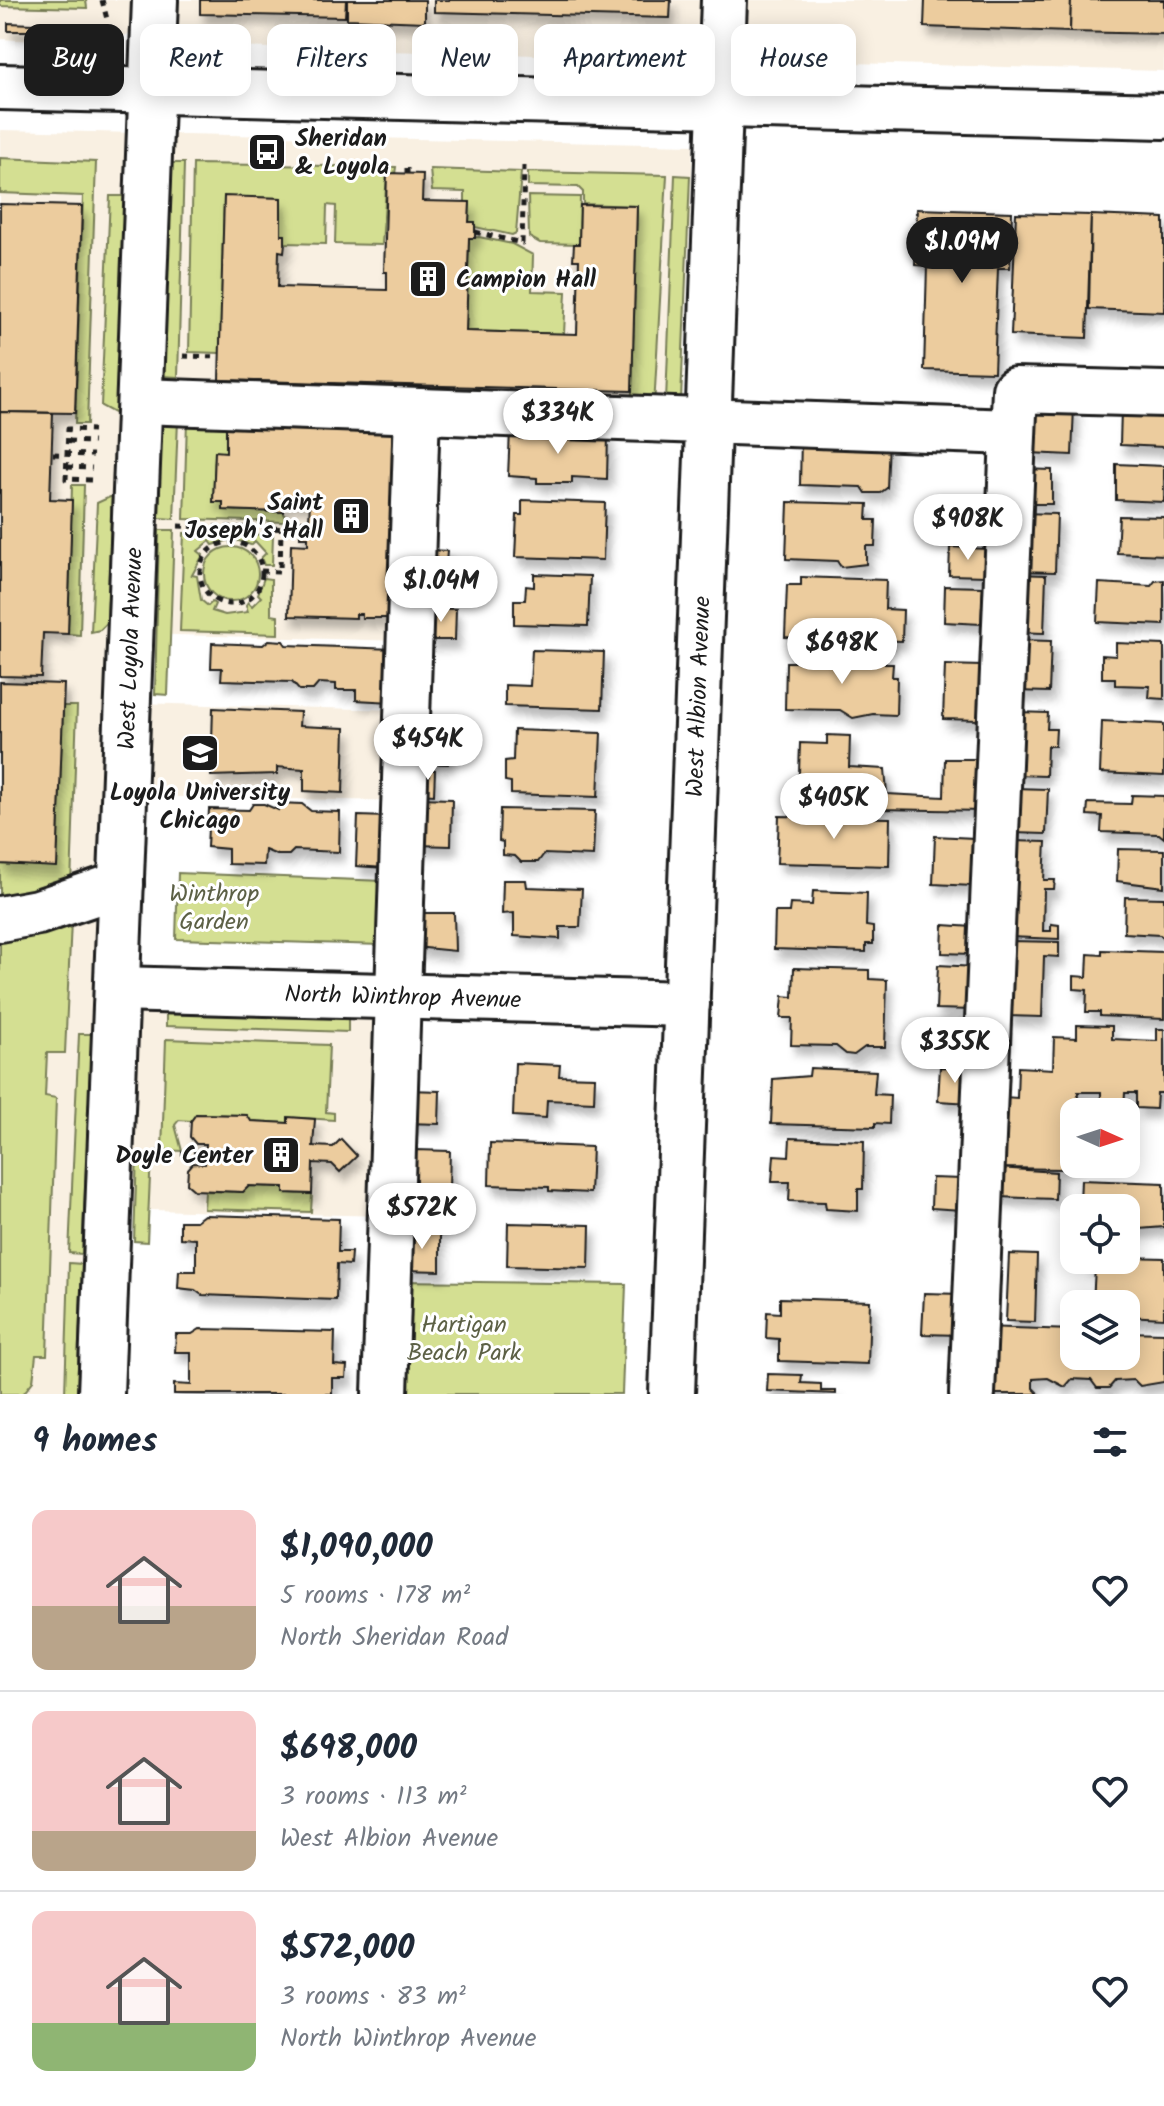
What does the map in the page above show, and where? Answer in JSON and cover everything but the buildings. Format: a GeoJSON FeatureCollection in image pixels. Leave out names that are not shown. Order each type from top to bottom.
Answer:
{"type":"FeatureCollection","features":[{"type":"Feature","properties":{"kind":"street","name":"West Loyola Avenue"},"geometry":{"type":"LineString","coordinates":[[154,24],[155,0]]}},
{"type":"Feature","properties":{"kind":"street","name":"West Albion Avenue"},"geometry":{"type":"LineString","coordinates":[[672,1394],[724,0]]}},
{"type":"Feature","properties":{"kind":"street"},"geometry":{"type":"LineString","coordinates":[[0,87],[140,92]]}},
{"type":"Feature","properties":{"kind":"street"},"geometry":{"type":"LineString","coordinates":[[251,94],[1164,116]]}},
{"type":"Feature","properties":{"kind":"street","name":"West Loyola Avenue"},"geometry":{"type":"LineString","coordinates":[[101,1394],[152,96]]}},
{"type":"Feature","properties":{"kind":"street"},"geometry":{"type":"LineString","coordinates":[[972,1394],[1015,390],[1164,394]]}},
{"type":"Feature","properties":{"kind":"street"},"geometry":{"type":"LineString","coordinates":[[140,401],[1012,432]]}},
{"type":"Feature","properties":{"kind":"street"},"geometry":{"type":"LineString","coordinates":[[385,1394],[417,411]]}},
{"type":"Feature","properties":{"kind":"street"},"geometry":{"type":"LineString","coordinates":[[0,919],[38,912],[121,884]]}},
{"type":"Feature","properties":{"kind":"street","name":"North Winthrop Avenue"},"geometry":{"type":"LineString","coordinates":[[117,989],[687,1004]]}},
{"type":"Feature","properties":{"kind":"path"},"geometry":{"type":"LineString","coordinates":[[102,0],[108,23]]}},
{"type":"Feature","properties":{"kind":"path"},"geometry":{"type":"LineString","coordinates":[[407,163],[407,174]]}},
{"type":"Feature","properties":{"kind":"path"},"geometry":{"type":"LineString","coordinates":[[475,232],[522,243],[524,166]]}},
{"type":"Feature","properties":{"kind":"path"},"geometry":{"type":"LineString","coordinates":[[183,356],[219,357]]}},
{"type":"Feature","properties":{"kind":"path"},"geometry":{"type":"LineString","coordinates":[[91,480],[66,479],[68,429],[93,430]]}},
{"type":"Feature","properties":{"kind":"path"},"geometry":{"type":"LineString","coordinates":[[68,441],[93,442]]}},
{"type":"Feature","properties":{"kind":"path"},"geometry":{"type":"LineString","coordinates":[[53,454],[93,455]]}},
{"type":"Feature","properties":{"kind":"path"},"geometry":{"type":"LineString","coordinates":[[67,467],[92,468]]}},
{"type":"Feature","properties":{"kind":"path"},"geometry":{"type":"LineString","coordinates":[[178,526],[300,529]]}},
{"type":"Feature","properties":{"kind":"path"},"geometry":{"type":"LineString","coordinates":[[261,571],[280,572],[281,529]]}},
{"type":"Feature","properties":{"kind":"path"},"geometry":{"type":"LineString","coordinates":[[230,542],[250,549],[261,571],[253,595],[236,604],[225,604],[208,595],[200,576],[200,566],[211,549],[230,542]]}},
{"type":"Feature","properties":{"kind":"path"},"geometry":{"type":"LineString","coordinates":[[157,1152],[205,1154]]}},
{"type":"Feature","properties":{"kind":"shaded area"},"geometry":{"type":"Polygon","coordinates":[[[0,0],[137,0],[134,25],[124,36],[124,24],[24,24],[24,40],[0,39],[0,0]]]}},
{"type":"Feature","properties":{"kind":"shaded area"},"geometry":{"type":"Polygon","coordinates":[[[171,0],[1164,0],[1164,71],[856,63],[856,24],[731,24],[731,60],[715,59],[715,24],[534,24],[534,55],[518,54],[518,24],[412,24],[412,52],[396,51],[396,24],[267,24],[267,48],[251,48],[251,24],[171,24],[171,0]]]}},
{"type":"Feature","properties":{"kind":"shaded area","name":"Loyola University Chicago"},"geometry":{"type":"Polygon","coordinates":[[[0,130],[693,145],[682,414],[414,406],[407,641],[137,634],[135,703],[400,710],[398,801],[131,796],[125,998],[392,1007],[385,1216],[114,1209],[107,1394],[0,1394],[0,130]]]}},
{"type":"Feature","properties":{"kind":"green space"},"geometry":{"type":"Polygon","coordinates":[[[0,0],[86,0],[87,8],[0,6],[0,0]]]}},
{"type":"Feature","properties":{"kind":"green space"},"geometry":{"type":"Polygon","coordinates":[[[0,158],[96,162],[87,424],[75,424],[83,196],[0,193],[0,158]]]}},
{"type":"Feature","properties":{"kind":"green space"},"geometry":{"type":"Polygon","coordinates":[[[169,163],[184,163],[178,377],[163,376],[169,163]]]}},
{"type":"Feature","properties":{"kind":"green space"},"geometry":{"type":"Polygon","coordinates":[[[193,164],[396,167],[395,174],[387,174],[382,245],[335,244],[336,206],[327,205],[326,244],[285,243],[285,235],[281,235],[281,198],[224,197],[220,353],[189,352],[193,164]]]}},
{"type":"Feature","properties":{"kind":"green space"},"geometry":{"type":"Polygon","coordinates":[[[430,169],[521,172],[516,233],[512,235],[475,227],[475,222],[469,222],[470,203],[465,202],[465,192],[432,191],[430,169]]]}},
{"type":"Feature","properties":{"kind":"green space"},"geometry":{"type":"Polygon","coordinates":[[[528,172],[667,175],[654,407],[632,395],[637,206],[583,204],[583,192],[578,187],[528,186],[528,172]]]}},
{"type":"Feature","properties":{"kind":"green space"},"geometry":{"type":"Polygon","coordinates":[[[675,175],[690,176],[681,401],[666,401],[675,175]]]}},
{"type":"Feature","properties":{"kind":"green space"},"geometry":{"type":"Polygon","coordinates":[[[110,196],[124,196],[116,414],[101,406],[110,196]]]}},
{"type":"Feature","properties":{"kind":"green space"},"geometry":{"type":"Polygon","coordinates":[[[528,196],[580,197],[579,244],[540,243],[529,237],[528,196]]]}},
{"type":"Feature","properties":{"kind":"green space"},"geometry":{"type":"Polygon","coordinates":[[[469,238],[512,244],[533,255],[532,291],[566,292],[564,334],[466,331],[469,238]]]}},
{"type":"Feature","properties":{"kind":"green space"},"geometry":{"type":"Polygon","coordinates":[[[178,420],[174,519],[159,518],[161,428],[166,421],[178,420]]]}},
{"type":"Feature","properties":{"kind":"green space"},"geometry":{"type":"Polygon","coordinates":[[[187,420],[226,422],[226,452],[215,452],[213,501],[223,502],[223,510],[284,512],[285,522],[184,519],[187,420]]]}},
{"type":"Feature","properties":{"kind":"green space"},"geometry":{"type":"Polygon","coordinates":[[[72,485],[84,485],[80,635],[68,634],[72,485]]]}},
{"type":"Feature","properties":{"kind":"green space"},"geometry":{"type":"Polygon","coordinates":[[[112,496],[107,623],[100,630],[91,632],[97,503],[112,496]]]}},
{"type":"Feature","properties":{"kind":"green space"},"geometry":{"type":"Polygon","coordinates":[[[159,530],[174,530],[168,695],[155,694],[159,530]]]}},
{"type":"Feature","properties":{"kind":"green space"},"geometry":{"type":"Polygon","coordinates":[[[184,533],[273,535],[272,565],[264,565],[261,558],[266,553],[255,541],[251,545],[233,539],[213,545],[210,541],[198,551],[203,555],[192,575],[197,576],[201,600],[208,606],[212,602],[215,604],[212,611],[225,615],[248,612],[248,602],[252,606],[261,597],[258,594],[264,578],[271,579],[271,615],[278,616],[278,634],[180,631],[184,533]]]}},
{"type":"Feature","properties":{"kind":"green space"},"geometry":{"type":"Polygon","coordinates":[[[231,547],[250,555],[258,574],[250,593],[231,601],[212,593],[204,574],[212,555],[231,547]]]}},
{"type":"Feature","properties":{"kind":"green space"},"geometry":{"type":"Polygon","coordinates":[[[63,706],[77,706],[71,886],[0,908],[0,864],[57,866],[63,706]]]}},
{"type":"Feature","properties":{"kind":"green space","name":"Winthrop Garden"},"geometry":{"type":"Polygon","coordinates":[[[178,873],[384,881],[382,945],[176,939],[178,873]]]}},
{"type":"Feature","properties":{"kind":"green space"},"geometry":{"type":"Polygon","coordinates":[[[71,921],[65,1053],[47,1053],[45,1096],[56,1098],[47,1355],[36,1355],[33,1381],[23,1394],[0,1394],[0,939],[71,921]]]}},
{"type":"Feature","properties":{"kind":"green space"},"geometry":{"type":"Polygon","coordinates":[[[166,1010],[348,1016],[348,1032],[166,1026],[166,1010]]]}},
{"type":"Feature","properties":{"kind":"green space"},"geometry":{"type":"Polygon","coordinates":[[[79,1034],[92,1034],[82,1254],[69,1253],[79,1034]]]}},
{"type":"Feature","properties":{"kind":"green space"},"geometry":{"type":"Polygon","coordinates":[[[166,1039],[329,1045],[326,1112],[334,1113],[334,1120],[288,1117],[288,1123],[251,1121],[247,1115],[196,1114],[191,1121],[179,1120],[175,1125],[182,1151],[162,1150],[166,1039]]]}},
{"type":"Feature","properties":{"kind":"green space"},"geometry":{"type":"Polygon","coordinates":[[[137,1154],[151,1155],[147,1242],[134,1241],[137,1154]]]}},
{"type":"Feature","properties":{"kind":"green space"},"geometry":{"type":"Polygon","coordinates":[[[249,1186],[284,1187],[284,1193],[312,1194],[311,1212],[204,1209],[205,1191],[243,1192],[249,1186]]]}},
{"type":"Feature","properties":{"kind":"green space"},"geometry":{"type":"Polygon","coordinates":[[[69,1263],[82,1264],[77,1394],[65,1394],[69,1263]]]}},
{"type":"Feature","properties":{"kind":"green space","name":"Hartigan Beach Park"},"geometry":{"type":"Polygon","coordinates":[[[398,1281],[626,1284],[622,1394],[394,1394],[398,1281]]]}},
{"type":"Feature","properties":{"kind":"place","name":"Sheridan & Loyola"},"geometry":{"type":"Point","coordinates":[267,152]}},
{"type":"Feature","properties":{"kind":"place","name":"Campion Hall"},"geometry":{"type":"Point","coordinates":[428,279]}},
{"type":"Feature","properties":{"kind":"place","name":"Saint Joseph's Hall"},"geometry":{"type":"Point","coordinates":[351,516]}},
{"type":"Feature","properties":{"kind":"place","name":"Loyola University Chicago"},"geometry":{"type":"Point","coordinates":[200,753]}},
{"type":"Feature","properties":{"kind":"place","name":"Doyle Center"},"geometry":{"type":"Point","coordinates":[281,1155]}}]}
